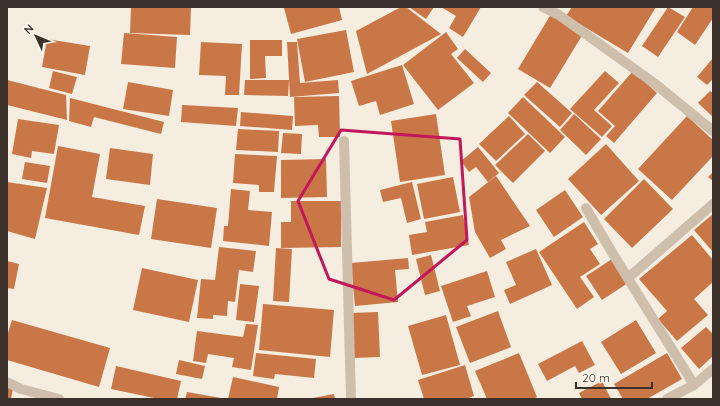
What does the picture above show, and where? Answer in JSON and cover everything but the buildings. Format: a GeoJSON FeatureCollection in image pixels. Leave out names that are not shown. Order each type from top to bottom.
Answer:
{"type":"FeatureCollection","features":[{"type":"Feature","properties":{"kind":"street"},"geometry":{"type":"LineString","coordinates":[[543,7],[559,15],[654,83],[713,131]]}},
{"type":"Feature","properties":{"kind":"street"},"geometry":{"type":"LineString","coordinates":[[344,141],[351,399]]}},
{"type":"Feature","properties":{"kind":"street"},"geometry":{"type":"LineString","coordinates":[[628,278],[713,204]]}},
{"type":"Feature","properties":{"kind":"street"},"geometry":{"type":"LineString","coordinates":[[586,208],[610,251],[694,385]]}},
{"type":"Feature","properties":{"kind":"street"},"geometry":{"type":"LineString","coordinates":[[667,399],[694,385],[713,369]]}},
{"type":"Feature","properties":{"kind":"street"},"geometry":{"type":"LineString","coordinates":[[7,382],[20,389],[59,399]]}},
{"type":"Feature","properties":{"kind":"highlighted area"},"geometry":{"type":"Polygon","coordinates":[[[341,130],[460,139],[467,240],[394,300],[329,279],[298,201],[341,130]]]}}]}
